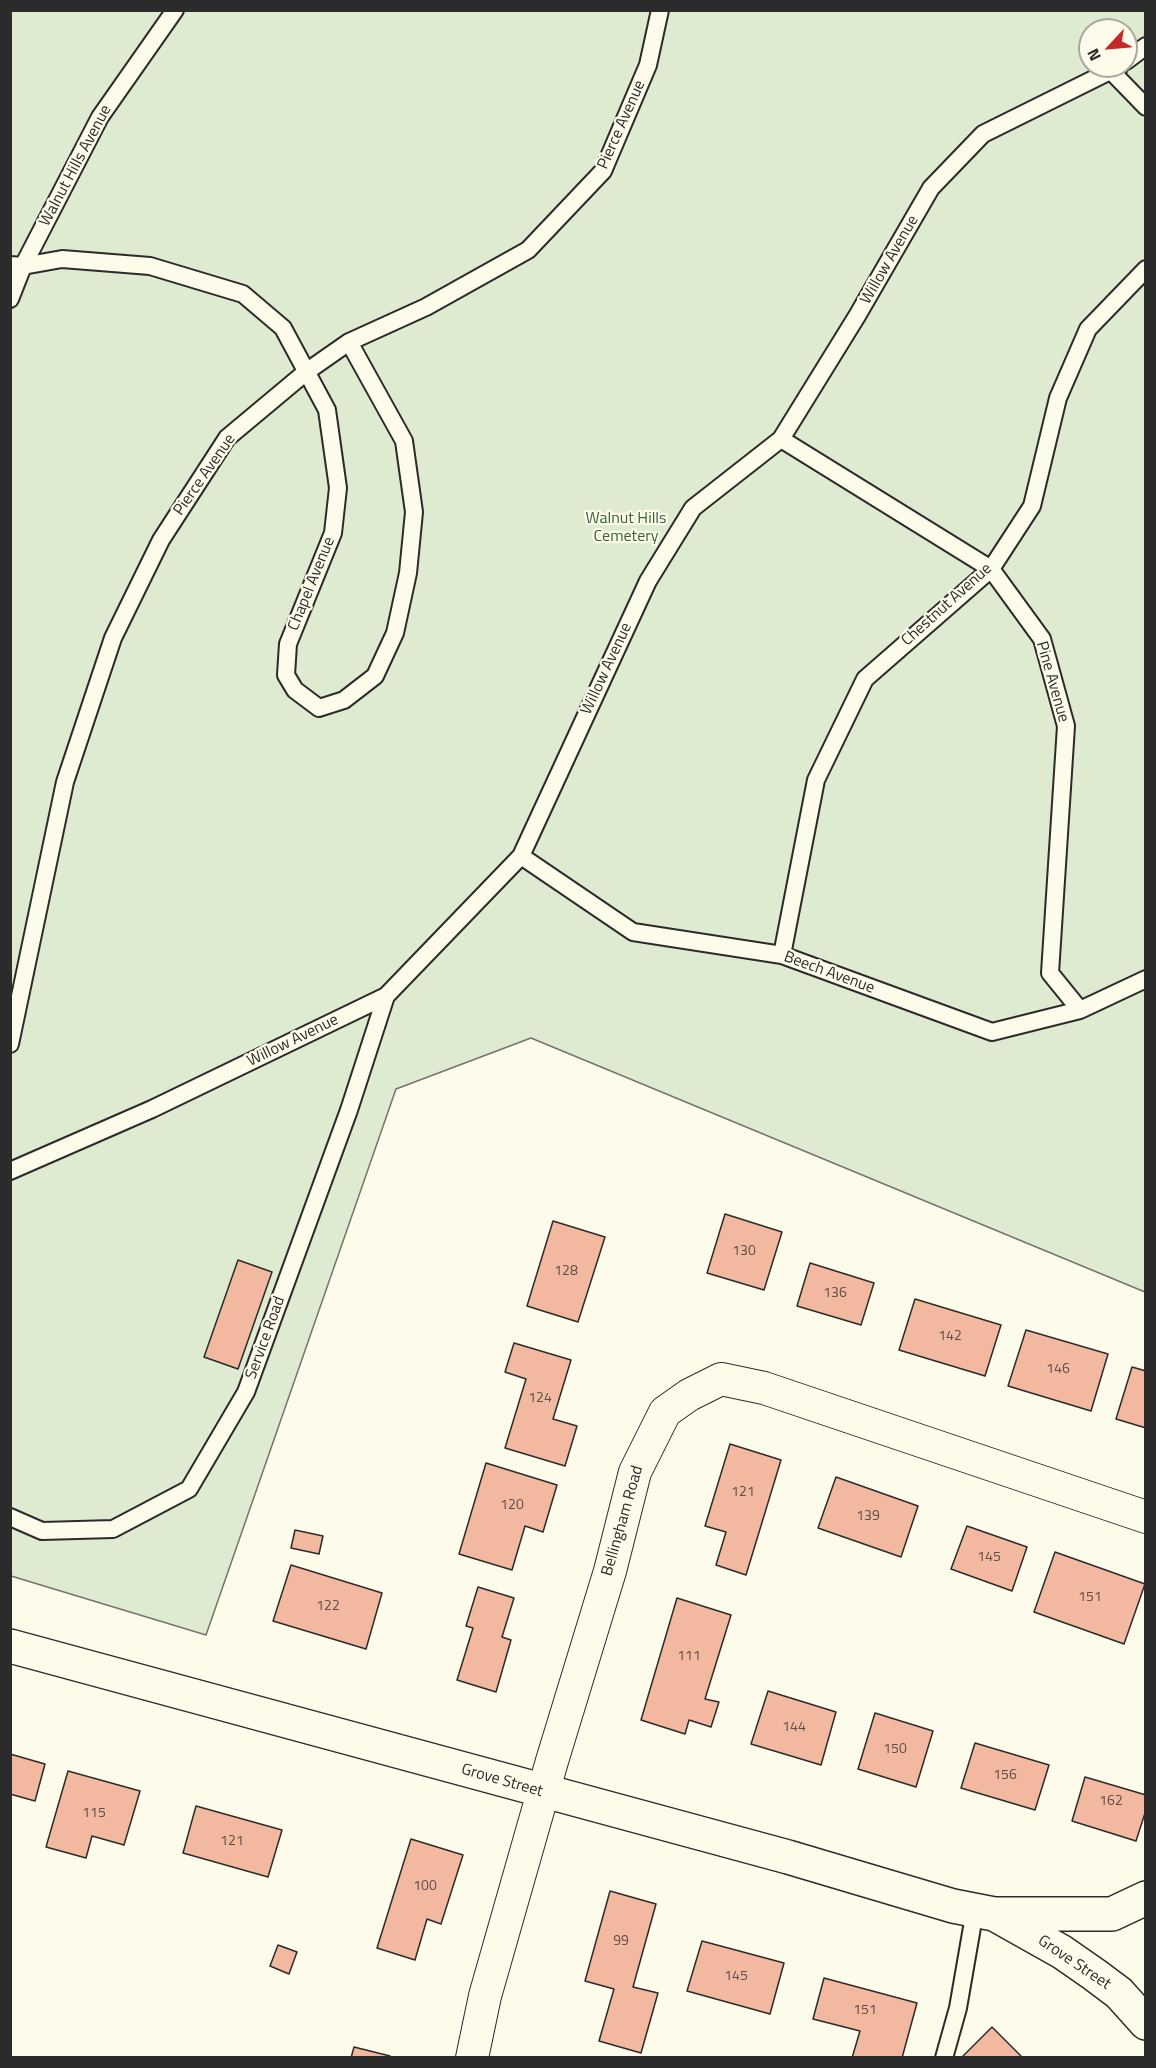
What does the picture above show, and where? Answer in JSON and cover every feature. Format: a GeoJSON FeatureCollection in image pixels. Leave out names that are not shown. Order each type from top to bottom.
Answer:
{"type":"FeatureCollection","features":[{"type":"Feature","properties":{"kind":"main road","name":"Grove Street"},"geometry":{"type":"LineString","coordinates":[[10,1646],[267,1714],[544,1793],[788,1857],[984,1912],[1062,1952],[1119,1993],[1146,2023]]}},
{"type":"Feature","properties":{"kind":"main road","name":"Grove Street"},"geometry":{"type":"LineString","coordinates":[[984,1912],[1112,1914],[1146,1898]]}},
{"type":"Feature","properties":{"kind":"street","name":"Bellingham Road"},"geometry":{"type":"LineString","coordinates":[[472,2058],[485,1995],[555,1751],[610,1571],[634,1472],[665,1412],[689,1395],[721,1379],[764,1388],[1146,1517]]}},
{"type":"Feature","properties":{"kind":"lane","name":"Walnut Hills Avenue"},"geometry":{"type":"LineString","coordinates":[[10,299],[17,266],[100,117],[175,10]]}},
{"type":"Feature","properties":{"kind":"lane","name":"Pierce Avenue"},"geometry":{"type":"LineString","coordinates":[[10,1044],[65,783],[113,638],[161,540],[227,438],[306,372],[349,342],[426,307],[528,250],[603,171],[648,65],[660,10]]}},
{"type":"Feature","properties":{"kind":"lane","name":"Willow Avenue"},"geometry":{"type":"LineString","coordinates":[[10,1171],[152,1109],[386,996],[521,856],[648,581],[693,508],[781,439],[858,316],[931,188],[983,134],[1045,101],[1096,78]]}},
{"type":"Feature","properties":{"kind":"lane"},"geometry":{"type":"LineString","coordinates":[[1123,78],[1146,107]]}},
{"type":"Feature","properties":{"kind":"lane","name":"Chapel Avenue"},"geometry":{"type":"LineString","coordinates":[[17,266],[62,259],[150,266],[243,294],[283,328],[327,410],[338,488],[333,533],[288,644],[286,675],[295,690],[319,708],[344,700],[375,676],[395,633],[408,573],[414,512],[404,441],[349,342]]}},
{"type":"Feature","properties":{"kind":"lane","name":"Chestnut Avenue"},"geometry":{"type":"LineString","coordinates":[[782,955],[816,780],[865,679],[991,569],[1032,506],[1058,398],[1088,329],[1146,269]]}},
{"type":"Feature","properties":{"kind":"lane","name":"Pine Avenue"},"geometry":{"type":"LineString","coordinates":[[781,439],[991,569],[1042,639],[1066,726],[1050,973],[1080,1010]]}},
{"type":"Feature","properties":{"kind":"lane","name":"Beech Avenue"},"geometry":{"type":"LineString","coordinates":[[521,856],[633,932],[782,955],[992,1032],[1080,1010],[1146,979]]}},
{"type":"Feature","properties":{"kind":"lane","name":"Service Road"},"geometry":{"type":"LineString","coordinates":[[10,1517],[42,1532],[113,1529],[189,1489],[246,1392],[349,1110],[386,996]]}},
{"type":"Feature","properties":{"kind":"lane"},"geometry":{"type":"LineString","coordinates":[[944,2058],[984,1912]]}},
{"type":"Feature","properties":{"kind":"green space","name":"Walnut Hills Cemetery"},"geometry":{"type":"Polygon","coordinates":[[[10,11],[1145,11],[1145,1292],[531,1038],[396,1089],[206,1635],[11,1576],[10,11]]]}},
{"type":"Feature","properties":{"kind":"building"},"geometry":{"type":"Polygon","coordinates":[[[725,1214],[782,1232],[764,1290],[707,1273],[725,1214]]]}},
{"type":"Feature","properties":{"kind":"building"},"geometry":{"type":"Polygon","coordinates":[[[553,1221],[605,1237],[578,1322],[527,1306],[553,1221]]]}},
{"type":"Feature","properties":{"kind":"building"},"geometry":{"type":"Polygon","coordinates":[[[238,1260],[272,1272],[238,1369],[204,1357],[238,1260]]]}},
{"type":"Feature","properties":{"kind":"building"},"geometry":{"type":"Polygon","coordinates":[[[810,1263],[874,1283],[861,1325],[797,1306],[810,1263]]]}},
{"type":"Feature","properties":{"kind":"building"},"geometry":{"type":"Polygon","coordinates":[[[915,1299],[1001,1325],[985,1376],[899,1350],[915,1299]]]}},
{"type":"Feature","properties":{"kind":"building"},"geometry":{"type":"Polygon","coordinates":[[[1026,1330],[1108,1354],[1091,1411],[1008,1386],[1026,1330]]]}},
{"type":"Feature","properties":{"kind":"building"},"geometry":{"type":"Polygon","coordinates":[[[514,1343],[571,1360],[553,1419],[577,1426],[565,1466],[505,1448],[526,1379],[505,1372],[514,1343]]]}},
{"type":"Feature","properties":{"kind":"building"},"geometry":{"type":"Polygon","coordinates":[[[1132,1367],[1146,1371],[1146,1428],[1116,1419],[1132,1367]]]}},
{"type":"Feature","properties":{"kind":"building"},"geometry":{"type":"Polygon","coordinates":[[[730,1444],[781,1460],[746,1575],[716,1565],[726,1532],[705,1526],[730,1444]]]}},
{"type":"Feature","properties":{"kind":"building"},"geometry":{"type":"Polygon","coordinates":[[[486,1463],[557,1485],[543,1532],[525,1526],[512,1570],[459,1554],[486,1463]]]}},
{"type":"Feature","properties":{"kind":"building"},"geometry":{"type":"Polygon","coordinates":[[[836,1477],[918,1506],[901,1557],[818,1528],[836,1477]]]}},
{"type":"Feature","properties":{"kind":"building"},"geometry":{"type":"Polygon","coordinates":[[[967,1526],[1027,1547],[1012,1591],[951,1569],[967,1526]]]}},
{"type":"Feature","properties":{"kind":"building"},"geometry":{"type":"Polygon","coordinates":[[[295,1530],[323,1536],[319,1554],[291,1548],[295,1530]]]}},
{"type":"Feature","properties":{"kind":"building"},"geometry":{"type":"Polygon","coordinates":[[[1055,1552],[1145,1584],[1124,1644],[1034,1612],[1055,1552]]]}},
{"type":"Feature","properties":{"kind":"building"},"geometry":{"type":"Polygon","coordinates":[[[291,1565],[382,1593],[366,1649],[273,1621],[291,1565]]]}},
{"type":"Feature","properties":{"kind":"building"},"geometry":{"type":"Polygon","coordinates":[[[478,1587],[514,1598],[502,1637],[511,1640],[496,1692],[457,1680],[473,1628],[466,1626],[478,1587]]]}},
{"type":"Feature","properties":{"kind":"building"},"geometry":{"type":"Polygon","coordinates":[[[677,1598],[731,1615],[705,1699],[719,1702],[711,1727],[689,1720],[685,1734],[641,1720],[677,1598]]]}},
{"type":"Feature","properties":{"kind":"building"},"geometry":{"type":"Polygon","coordinates":[[[768,1691],[836,1712],[821,1765],[751,1744],[768,1691]]]}},
{"type":"Feature","properties":{"kind":"building"},"geometry":{"type":"Polygon","coordinates":[[[875,1713],[933,1731],[916,1787],[858,1769],[875,1713]]]}},
{"type":"Feature","properties":{"kind":"building"},"geometry":{"type":"Polygon","coordinates":[[[975,1743],[1049,1765],[1035,1810],[961,1788],[975,1743]]]}},
{"type":"Feature","properties":{"kind":"building"},"geometry":{"type":"Polygon","coordinates":[[[10,1754],[45,1764],[35,1801],[10,1794],[10,1754]]]}},
{"type":"Feature","properties":{"kind":"building"},"geometry":{"type":"Polygon","coordinates":[[[68,1771],[140,1791],[124,1845],[92,1836],[86,1858],[46,1847],[68,1771]]]}},
{"type":"Feature","properties":{"kind":"building"},"geometry":{"type":"Polygon","coordinates":[[[1085,1777],[1146,1795],[1146,1810],[1136,1841],[1072,1821],[1085,1777]]]}},
{"type":"Feature","properties":{"kind":"building"},"geometry":{"type":"Polygon","coordinates":[[[196,1806],[282,1830],[268,1877],[183,1853],[196,1806]]]}},
{"type":"Feature","properties":{"kind":"building"},"geometry":{"type":"Polygon","coordinates":[[[411,1839],[463,1855],[441,1924],[427,1919],[415,1960],[377,1948],[411,1839]]]}},
{"type":"Feature","properties":{"kind":"building"},"geometry":{"type":"Polygon","coordinates":[[[610,1891],[656,1904],[633,1987],[658,1993],[641,2053],[599,2041],[614,1989],[585,1981],[610,1891]]]}},
{"type":"Feature","properties":{"kind":"building"},"geometry":{"type":"Polygon","coordinates":[[[702,1941],[784,1963],[770,2014],[687,1991],[702,1941]]]}},
{"type":"Feature","properties":{"kind":"building"},"geometry":{"type":"Polygon","coordinates":[[[278,1945],[297,1952],[289,1974],[270,1966],[278,1945]]]}},
{"type":"Feature","properties":{"kind":"building"},"geometry":{"type":"Polygon","coordinates":[[[824,1978],[917,2003],[902,2058],[852,2058],[860,2031],[813,2019],[824,1978]]]}},
{"type":"Feature","properties":{"kind":"building"},"geometry":{"type":"Polygon","coordinates":[[[992,2027],[1023,2058],[961,2058],[992,2027]]]}},
{"type":"Feature","properties":{"kind":"building"},"geometry":{"type":"Polygon","coordinates":[[[354,2047],[390,2056],[390,2058],[351,2058],[354,2047]]]}}]}
